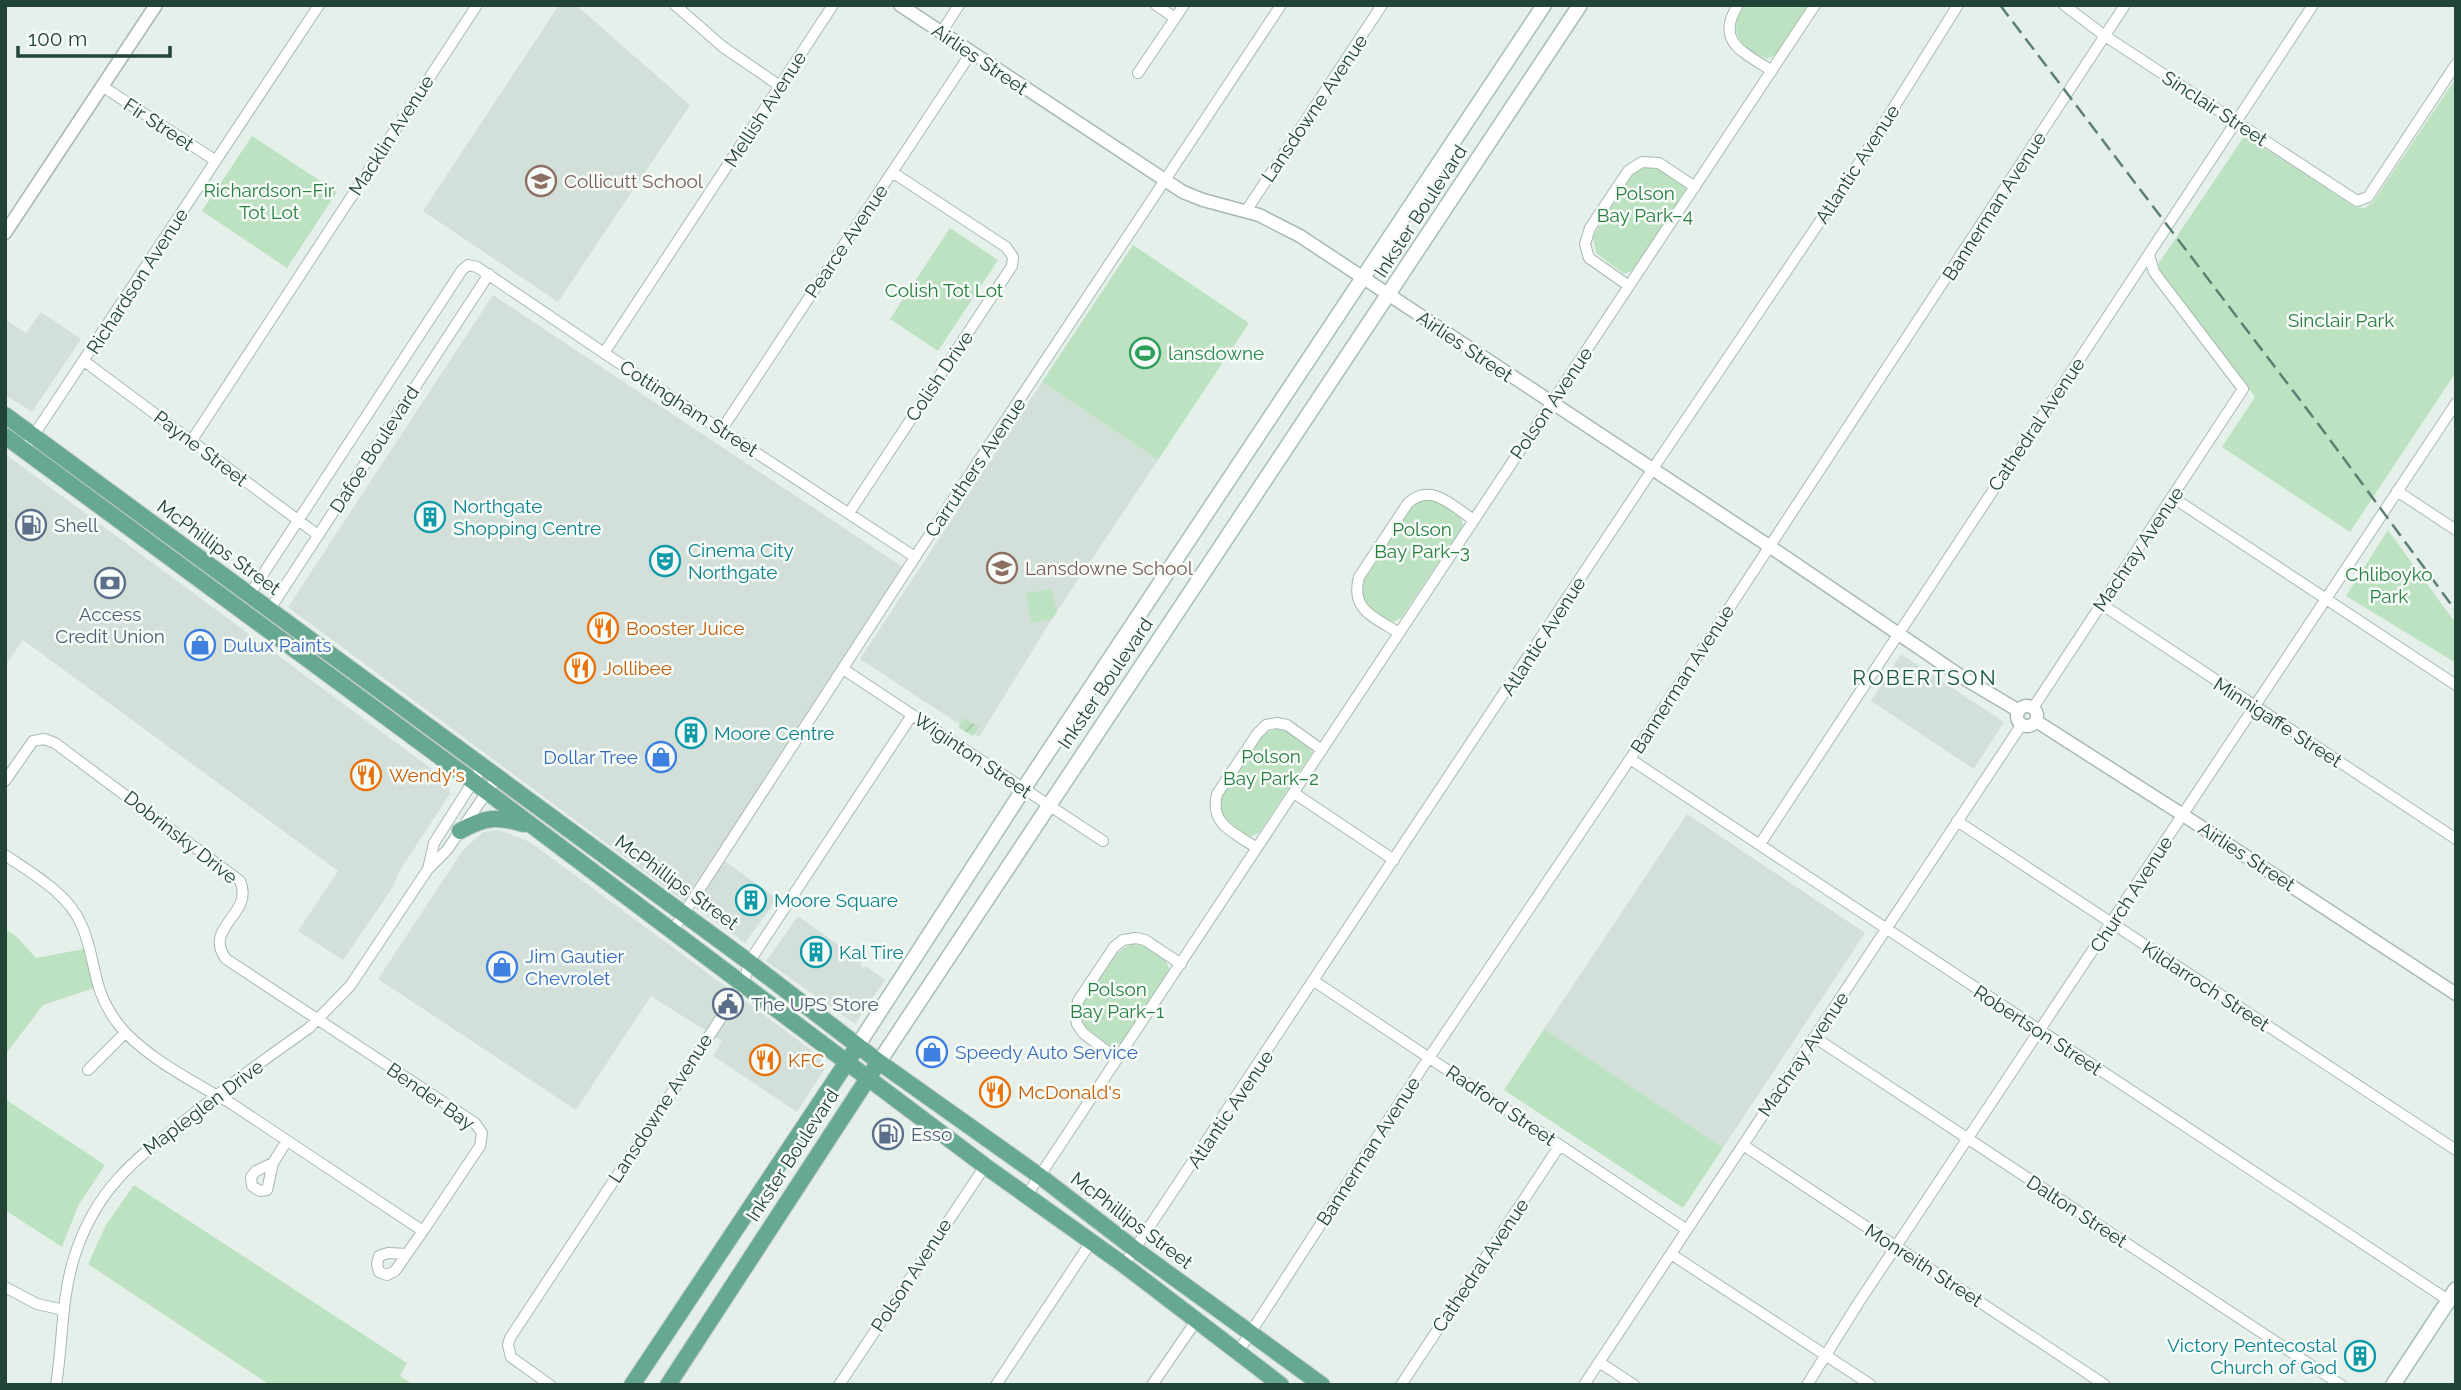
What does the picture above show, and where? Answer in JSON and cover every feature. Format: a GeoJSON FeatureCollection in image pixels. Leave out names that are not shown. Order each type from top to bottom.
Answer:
{"type":"FeatureCollection","features":[{"type":"Feature","properties":{"kind":"main road","name":"Inkster Boulevard"},"geometry":{"type":"LineString","coordinates":[[632,1385],[1544,5]]}},
{"type":"Feature","properties":{"kind":"main road","name":"Inkster Boulevard"},"geometry":{"type":"LineString","coordinates":[[668,1385],[868,1077],[1580,5]]}},
{"type":"Feature","properties":{"kind":"main road","name":"McPhillips Street"},"geometry":{"type":"LineString","coordinates":[[5,415],[498,776],[879,1062],[1251,1332],[1313,1382]]}},
{"type":"Feature","properties":{"kind":"main road","name":"McPhillips Street"},"geometry":{"type":"LineString","coordinates":[[5,436],[473,781],[985,1166],[1124,1265],[1281,1385]]}},
{"type":"Feature","properties":{"kind":"main road"},"geometry":{"type":"LineString","coordinates":[[460,831],[477,821],[489,818],[506,819],[533,827]]}},
{"type":"Feature","properties":{"kind":"main road"},"geometry":{"type":"LineString","coordinates":[[2393,1385],[2452,1295]]}},
{"type":"Feature","properties":{"kind":"street"},"geometry":{"type":"LineString","coordinates":[[5,233],[156,5]]}},
{"type":"Feature","properties":{"kind":"street","name":"Richardson Avenue"},"geometry":{"type":"LineString","coordinates":[[24,450],[319,5]]}},
{"type":"Feature","properties":{"kind":"street","name":"Macklin Avenue"},"geometry":{"type":"LineString","coordinates":[[192,440],[477,5]]}},
{"type":"Feature","properties":{"kind":"street"},"geometry":{"type":"LineString","coordinates":[[675,5],[723,47],[780,86]]}},
{"type":"Feature","properties":{"kind":"street","name":"Mellish Avenue"},"geometry":{"type":"LineString","coordinates":[[604,353],[833,5]]}},
{"type":"Feature","properties":{"kind":"street","name":"Airlies Street"},"geometry":{"type":"LineString","coordinates":[[900,5],[1165,181],[1203,200],[1246,211],[1300,236],[1962,677],[2019,711]]}},
{"type":"Feature","properties":{"kind":"street"},"geometry":{"type":"LineString","coordinates":[[941,33],[959,5]]}},
{"type":"Feature","properties":{"kind":"street"},"geometry":{"type":"LineString","coordinates":[[1156,5],[1175,18]]}},
{"type":"Feature","properties":{"kind":"street"},"geometry":{"type":"LineString","coordinates":[[1139,73],[1184,5]]}},
{"type":"Feature","properties":{"kind":"street","name":"Carruthers Avenue"},"geometry":{"type":"LineString","coordinates":[[673,930],[915,557],[1281,5]]}},
{"type":"Feature","properties":{"kind":"street","name":"Lansdowne Avenue"},"geometry":{"type":"LineString","coordinates":[[1246,211],[1382,5]]}},
{"type":"Feature","properties":{"kind":"street"},"geometry":{"type":"LineString","coordinates":[[1738,5],[1728,27],[1730,38],[1735,46],[1772,71]]}},
{"type":"Feature","properties":{"kind":"street","name":"Polson Avenue"},"geometry":{"type":"LineString","coordinates":[[1027,1195],[1815,5]]}},
{"type":"Feature","properties":{"kind":"street","name":"Atlantic Avenue"},"geometry":{"type":"LineString","coordinates":[[1124,1265],[1854,171],[1958,5]]}},
{"type":"Feature","properties":{"kind":"street","name":"Sinclair Street"},"geometry":{"type":"LineString","coordinates":[[2064,5],[2105,36],[2354,200],[2361,201],[2368,197],[2456,64]]}},
{"type":"Feature","properties":{"kind":"street","name":"Bannerman Avenue"},"geometry":{"type":"LineString","coordinates":[[1238,1352],[1429,1058],[1630,759],[2125,5]]}},
{"type":"Feature","properties":{"kind":"street","name":"Cathedral Avenue"},"geometry":{"type":"LineString","coordinates":[[1760,844],[2313,5]]}},
{"type":"Feature","properties":{"kind":"street","name":"Pearce Avenue"},"geometry":{"type":"LineString","coordinates":[[722,429],[971,53]]}},
{"type":"Feature","properties":{"kind":"street","name":"Fir Street"},"geometry":{"type":"LineString","coordinates":[[102,86],[216,160]]}},
{"type":"Feature","properties":{"kind":"street"},"geometry":{"type":"LineString","coordinates":[[1629,286],[1590,258],[1585,244],[1590,228],[1628,171],[1642,162],[1660,163],[1695,187]]}},
{"type":"Feature","properties":{"kind":"street","name":"Colish Drive"},"geometry":{"type":"LineString","coordinates":[[849,513],[1012,266],[1013,257],[1006,247],[892,172]]}},
{"type":"Feature","properties":{"kind":"street","name":"Machray Avenue"},"geometry":{"type":"LineString","coordinates":[[2034,715],[2101,604],[2243,389],[2154,271],[2148,255]]}},
{"type":"Feature","properties":{"kind":"street","name":"Cottingham Street"},"geometry":{"type":"LineString","coordinates":[[461,270],[468,265],[489,274],[604,353],[915,557]]}},
{"type":"Feature","properties":{"kind":"street","name":"Dafoe Boulevard"},"geometry":{"type":"LineString","coordinates":[[240,610],[461,270]]}},
{"type":"Feature","properties":{"kind":"street","name":"Dafoe Boulevard"},"geometry":{"type":"LineString","coordinates":[[260,624],[489,274]]}},
{"type":"Feature","properties":{"kind":"street","name":"Payne Street"},"geometry":{"type":"LineString","coordinates":[[84,361],[318,535]]}},
{"type":"Feature","properties":{"kind":"street","name":"Church Avenue"},"geometry":{"type":"LineString","coordinates":[[1807,1385],[1859,1302],[2456,403]]}},
{"type":"Feature","properties":{"kind":"street"},"geometry":{"type":"LineString","coordinates":[[2397,491],[2456,530]]}},
{"type":"Feature","properties":{"kind":"street"},"geometry":{"type":"LineString","coordinates":[[1399,633],[1362,608],[1357,600],[1356,590],[1359,577],[1408,503],[1416,496],[1436,495],[1474,520]]}},
{"type":"Feature","properties":{"kind":"street"},"geometry":{"type":"LineString","coordinates":[[2172,497],[2456,685]]}},
{"type":"Feature","properties":{"kind":"street","name":"Minnigaffe Street"},"geometry":{"type":"LineString","coordinates":[[2101,604],[2456,839]]}},
{"type":"Feature","properties":{"kind":"street","name":"Wiginton Street"},"geometry":{"type":"LineString","coordinates":[[843,669],[1102,841]]}},
{"type":"Feature","properties":{"kind":"street"},"geometry":{"type":"LineString","coordinates":[[2027,706],[2034,715],[2029,726],[2022,724],[2018,718],[2019,711],[2027,706]]}},
{"type":"Feature","properties":{"kind":"street","name":"Lansdowne Avenue"},"geometry":{"type":"LineString","coordinates":[[551,1385],[511,1357],[508,1345],[510,1338],[702,1043],[744,984],[749,962],[912,715]]}},
{"type":"Feature","properties":{"kind":"street","name":"Airlies Street"},"geometry":{"type":"LineString","coordinates":[[2034,715],[2456,994]]}},
{"type":"Feature","properties":{"kind":"street"},"geometry":{"type":"LineString","coordinates":[[1257,848],[1221,824],[1214,806],[1217,794],[1257,734],[1266,725],[1277,723],[1287,726],[1322,750]]}},
{"type":"Feature","properties":{"kind":"street","name":"Machray Avenue"},"geometry":{"type":"LineString","coordinates":[[1584,1385],[2022,724]]}},
{"type":"Feature","properties":{"kind":"street","name":"Dobrinsky Drive"},"geometry":{"type":"LineString","coordinates":[[5,781],[29,745],[39,739],[49,740],[234,874],[240,881],[244,895],[219,936],[220,951],[226,959],[318,1019]]}},
{"type":"Feature","properties":{"kind":"street","name":"Robertson Street"},"geometry":{"type":"LineString","coordinates":[[1630,759],[2039,1031],[2452,1295]]}},
{"type":"Feature","properties":{"kind":"street","name":"Mapleglen Drive"},"geometry":{"type":"LineString","coordinates":[[428,869],[434,843],[483,766]]}},
{"type":"Feature","properties":{"kind":"street","name":"Mapleglen Drive"},"geometry":{"type":"LineString","coordinates":[[56,1385],[64,1310],[74,1259],[84,1231],[99,1204],[124,1170],[157,1140],[309,1028],[350,986],[428,869],[447,850],[498,776]]}},
{"type":"Feature","properties":{"kind":"street"},"geometry":{"type":"LineString","coordinates":[[1294,793],[1394,860]]}},
{"type":"Feature","properties":{"kind":"street","name":"Kildarroch Street"},"geometry":{"type":"LineString","coordinates":[[1957,821],[2456,1150]]}},
{"type":"Feature","properties":{"kind":"street"},"geometry":{"type":"LineString","coordinates":[[5,855],[62,897],[75,911],[85,933],[97,986],[124,1033],[423,1231]]}},
{"type":"Feature","properties":{"kind":"street"},"geometry":{"type":"LineString","coordinates":[[1117,1059],[1083,1033],[1076,1024],[1075,1014],[1079,1001],[1114,947],[1122,940],[1145,940],[1181,964]]}},
{"type":"Feature","properties":{"kind":"street","name":"Radford Street"},"geometry":{"type":"LineString","coordinates":[[1314,981],[1687,1230]]}},
{"type":"Feature","properties":{"kind":"street","name":"Bender Bay"},"geometry":{"type":"LineString","coordinates":[[318,1019],[475,1123],[482,1133],[480,1146],[407,1254]]}},
{"type":"Feature","properties":{"kind":"street"},"geometry":{"type":"LineString","coordinates":[[88,1070],[124,1033]]}},
{"type":"Feature","properties":{"kind":"street","name":"Dalton Street"},"geometry":{"type":"LineString","coordinates":[[1814,1037],[2341,1385]]}},
{"type":"Feature","properties":{"kind":"street"},"geometry":{"type":"LineString","coordinates":[[273,1163],[286,1142]]}},
{"type":"Feature","properties":{"kind":"street","name":"Cathedral Avenue"},"geometry":{"type":"LineString","coordinates":[[1401,1385],[1560,1145]]}},
{"type":"Feature","properties":{"kind":"street","name":"Monreith Street"},"geometry":{"type":"LineString","coordinates":[[1743,1145],[2105,1385]]}},
{"type":"Feature","properties":{"kind":"street","name":"Polson Avenue"},"geometry":{"type":"LineString","coordinates":[[839,1385],[985,1166]]}},
{"type":"Feature","properties":{"kind":"street"},"geometry":{"type":"LineString","coordinates":[[996,1385],[1091,1242]]}},
{"type":"Feature","properties":{"kind":"street"},"geometry":{"type":"LineString","coordinates":[[1671,1254],[1871,1385]]}},
{"type":"Feature","properties":{"kind":"street"},"geometry":{"type":"LineString","coordinates":[[5,1287],[37,1304],[64,1310]]}},
{"type":"Feature","properties":{"kind":"street"},"geometry":{"type":"LineString","coordinates":[[1152,1385],[1196,1321]]}},
{"type":"Feature","properties":{"kind":"street"},"geometry":{"type":"LineString","coordinates":[[1599,1362],[1634,1385]]}},
{"type":"Feature","properties":{"kind":"shaded area","name":"Collicutt School"},"geometry":{"type":"Polygon","coordinates":[[[559,5],[576,5],[690,105],[558,302],[423,211],[559,5]]]}},
{"type":"Feature","properties":{"kind":"shaded area","name":"Northgate Shopping Centre"},"geometry":{"type":"Polygon","coordinates":[[[493,295],[904,568],[684,901],[288,607],[493,295]]]}},
{"type":"Feature","properties":{"kind":"shaded area"},"geometry":{"type":"Polygon","coordinates":[[[41,312],[81,339],[32,412],[5,395],[5,319],[26,333],[41,312]]]}},
{"type":"Feature","properties":{"kind":"shaded area","name":"Lansdowne School"},"geometry":{"type":"Polygon","coordinates":[[[1042,382],[1158,460],[1052,619],[979,737],[860,659],[1042,382]]]}},
{"type":"Feature","properties":{"kind":"shaded area"},"geometry":{"type":"Polygon","coordinates":[[[5,454],[448,781],[450,794],[402,867],[391,890],[343,960],[298,931],[338,871],[23,640],[5,666],[5,454]]]}},
{"type":"Feature","properties":{"kind":"shaded area"},"geometry":{"type":"Polygon","coordinates":[[[1901,654],[2004,722],[1974,769],[1871,701],[1901,654]]]}},
{"type":"Feature","properties":{"kind":"shaded area"},"geometry":{"type":"Polygon","coordinates":[[[1687,814],[1865,933],[1723,1148],[1544,1029],[1687,814]]]}},
{"type":"Feature","properties":{"kind":"shaded area"},"geometry":{"type":"Polygon","coordinates":[[[500,830],[530,842],[818,1055],[824,1070],[797,1112],[713,1056],[722,1041],[651,996],[576,1110],[378,979],[463,850],[483,832],[500,830]]]}},
{"type":"Feature","properties":{"kind":"shaded area"},"geometry":{"type":"Polygon","coordinates":[[[725,861],[777,899],[745,943],[693,906],[725,861]]]}},
{"type":"Feature","properties":{"kind":"shaded area"},"geometry":{"type":"Polygon","coordinates":[[[798,916],[861,961],[862,969],[866,966],[885,980],[855,1024],[766,961],[798,916]]]}},
{"type":"Feature","properties":{"kind":"green space"},"geometry":{"type":"Polygon","coordinates":[[[1744,5],[1808,5],[1775,55],[1767,59],[1750,50],[1739,38],[1736,23],[1744,5]]]}},
{"type":"Feature","properties":{"kind":"green space","name":"Sinclair Park"},"geometry":{"type":"Polygon","coordinates":[[[2456,78],[2456,372],[2350,532],[2222,447],[2255,397],[2157,266],[2245,135],[2355,207],[2365,208],[2373,202],[2456,78]]]}},
{"type":"Feature","properties":{"kind":"green space","name":"Richardson–Fir Tot Lot"},"geometry":{"type":"Polygon","coordinates":[[[252,136],[337,192],[287,268],[202,211],[252,136]]]}},
{"type":"Feature","properties":{"kind":"green space","name":"Polson Bay Park–4"},"geometry":{"type":"Polygon","coordinates":[[[1642,167],[1657,167],[1684,184],[1686,190],[1633,270],[1624,274],[1596,253],[1593,236],[1631,176],[1642,167]]]}},
{"type":"Feature","properties":{"kind":"green space","name":"Colish Tot Lot"},"geometry":{"type":"Polygon","coordinates":[[[950,228],[998,260],[938,351],[890,319],[950,228]]]}},
{"type":"Feature","properties":{"kind":"green space","name":"lansdowne"},"geometry":{"type":"Polygon","coordinates":[[[1133,245],[1249,323],[1158,460],[1042,382],[1133,245]]]}},
{"type":"Feature","properties":{"kind":"green space","name":"Polson Bay Park–3"},"geometry":{"type":"Polygon","coordinates":[[[1428,499],[1451,508],[1460,516],[1463,526],[1401,618],[1391,623],[1364,601],[1364,578],[1410,509],[1420,501],[1428,499]]]}},
{"type":"Feature","properties":{"kind":"green space","name":"Chliboyko Park"},"geometry":{"type":"Polygon","coordinates":[[[2388,530],[2456,624],[2456,663],[2346,596],[2388,530]]]}},
{"type":"Feature","properties":{"kind":"green space"},"geometry":{"type":"Polygon","coordinates":[[[1051,589],[1057,612],[1052,619],[1031,623],[1026,593],[1051,589]]]}},
{"type":"Feature","properties":{"kind":"green space"},"geometry":{"type":"Polygon","coordinates":[[[964,718],[979,727],[973,736],[958,727],[964,718]]]}},
{"type":"Feature","properties":{"kind":"green space","name":"Polson Bay Park–2"},"geometry":{"type":"Polygon","coordinates":[[[1276,729],[1297,736],[1312,753],[1259,833],[1249,837],[1221,816],[1219,799],[1262,734],[1276,729]]]}},
{"type":"Feature","properties":{"kind":"green space"},"geometry":{"type":"Polygon","coordinates":[[[5,929],[16,936],[36,958],[89,948],[97,987],[43,1005],[5,1055],[5,929]]]}},
{"type":"Feature","properties":{"kind":"green space","name":"Polson Bay Park–1"},"geometry":{"type":"Polygon","coordinates":[[[1133,944],[1156,952],[1165,960],[1169,970],[1121,1043],[1111,1047],[1083,1025],[1080,1009],[1110,961],[1125,947],[1133,944]]]}},
{"type":"Feature","properties":{"kind":"green space"},"geometry":{"type":"Polygon","coordinates":[[[1544,1029],[1723,1148],[1683,1208],[1504,1090],[1544,1029]]]}},
{"type":"Feature","properties":{"kind":"green space"},"geometry":{"type":"Polygon","coordinates":[[[5,1099],[105,1165],[78,1206],[62,1247],[5,1210],[5,1099]]]}},
{"type":"Feature","properties":{"kind":"green space"},"geometry":{"type":"Polygon","coordinates":[[[134,1185],[407,1363],[400,1376],[414,1385],[270,1385],[88,1264],[106,1225],[134,1185]]]}},
{"type":"Feature","properties":{"kind":"railway"},"geometry":{"type":"LineString","coordinates":[[2000,5],[2322,429],[2456,611]]}},
{"type":"Feature","properties":{"kind":"place","name":"Collicutt School"},"geometry":{"type":"Point","coordinates":[541,181]}},
{"type":"Feature","properties":{"kind":"place","name":"lansdowne"},"geometry":{"type":"Point","coordinates":[1145,353]}},
{"type":"Feature","properties":{"kind":"place","name":"Northgate Shopping Centre"},"geometry":{"type":"Point","coordinates":[430,517]}},
{"type":"Feature","properties":{"kind":"place","name":"Shell"},"geometry":{"type":"Point","coordinates":[31,525]}},
{"type":"Feature","properties":{"kind":"place","name":"Cinema City Northgate"},"geometry":{"type":"Point","coordinates":[665,561]}},
{"type":"Feature","properties":{"kind":"place","name":"Lansdowne School"},"geometry":{"type":"Point","coordinates":[1002,568]}},
{"type":"Feature","properties":{"kind":"place","name":"Access Credit Union"},"geometry":{"type":"Point","coordinates":[110,583]}},
{"type":"Feature","properties":{"kind":"place","name":"Booster Juice"},"geometry":{"type":"Point","coordinates":[603,628]}},
{"type":"Feature","properties":{"kind":"place","name":"Dulux Paints"},"geometry":{"type":"Point","coordinates":[200,645]}},
{"type":"Feature","properties":{"kind":"place","name":"Jollibee"},"geometry":{"type":"Point","coordinates":[580,668]}},
{"type":"Feature","properties":{"kind":"place","name":"Moore Centre"},"geometry":{"type":"Point","coordinates":[691,733]}},
{"type":"Feature","properties":{"kind":"place","name":"Dollar Tree"},"geometry":{"type":"Point","coordinates":[661,757]}},
{"type":"Feature","properties":{"kind":"place","name":"Wendy's"},"geometry":{"type":"Point","coordinates":[366,775]}},
{"type":"Feature","properties":{"kind":"place","name":"Moore Square"},"geometry":{"type":"Point","coordinates":[751,900]}},
{"type":"Feature","properties":{"kind":"place","name":"Kal Tire"},"geometry":{"type":"Point","coordinates":[816,952]}},
{"type":"Feature","properties":{"kind":"place","name":"Jim Gautier Chevrolet"},"geometry":{"type":"Point","coordinates":[502,967]}},
{"type":"Feature","properties":{"kind":"place","name":"The UPS Store"},"geometry":{"type":"Point","coordinates":[728,1004]}},
{"type":"Feature","properties":{"kind":"place","name":"Speedy Auto Service"},"geometry":{"type":"Point","coordinates":[932,1052]}},
{"type":"Feature","properties":{"kind":"place","name":"KFC"},"geometry":{"type":"Point","coordinates":[765,1060]}},
{"type":"Feature","properties":{"kind":"place","name":"McDonald's"},"geometry":{"type":"Point","coordinates":[995,1092]}},
{"type":"Feature","properties":{"kind":"place","name":"Esso"},"geometry":{"type":"Point","coordinates":[888,1134]}},
{"type":"Feature","properties":{"kind":"place","name":"Victory Pentecostal Church of God"},"geometry":{"type":"Point","coordinates":[2360,1356]}},
{"type":"Feature","properties":{"kind":"district","name":"ROBERTSON"},"geometry":{"type":"Point","coordinates":[1925,677]}}]}
